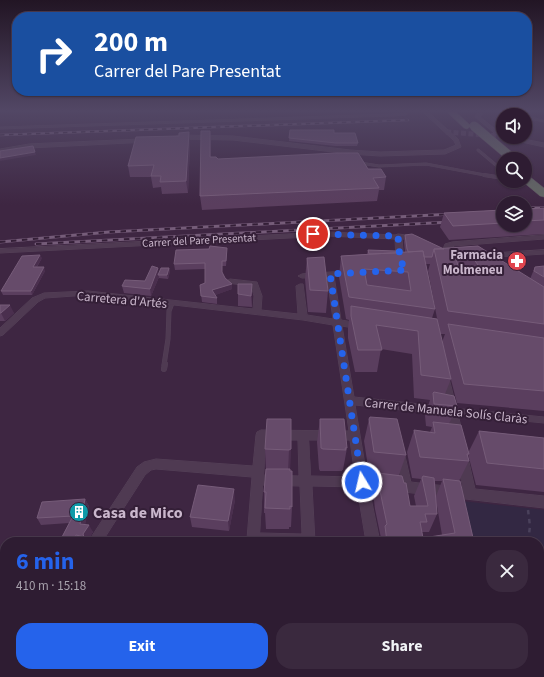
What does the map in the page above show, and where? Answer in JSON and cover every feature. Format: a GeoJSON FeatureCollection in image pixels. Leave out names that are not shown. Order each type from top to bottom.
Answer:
{"type":"FeatureCollection","features":[{"type":"Feature","properties":{"kind":"highway"},"geometry":{"type":"LineString","coordinates":[[487,142],[497,152]]}},
{"type":"Feature","properties":{"kind":"highway"},"geometry":{"type":"LineString","coordinates":[[491,142],[504,152]]}},
{"type":"Feature","properties":{"kind":"highway"},"geometry":{"type":"LineString","coordinates":[[532,175],[544,186]]}},
{"type":"Feature","properties":{"kind":"highway"},"geometry":{"type":"LineString","coordinates":[[532,184],[544,194]]}},
{"type":"Feature","properties":{"kind":"street"},"geometry":{"type":"LineString","coordinates":[[0,151],[29,146],[135,142]]}},
{"type":"Feature","properties":{"kind":"street"},"geometry":{"type":"LineString","coordinates":[[263,142],[380,154],[445,152],[459,146],[457,142]]}},
{"type":"Feature","properties":{"kind":"street"},"geometry":{"type":"LineString","coordinates":[[528,142],[544,145]]}},
{"type":"Feature","properties":{"kind":"street","name":"Carrer del Pare Presentat"},"geometry":{"type":"LineString","coordinates":[[0,251],[328,234],[412,237],[426,242]]}},
{"type":"Feature","properties":{"kind":"street"},"geometry":{"type":"LineString","coordinates":[[398,236],[402,270]]}},
{"type":"Feature","properties":{"kind":"street"},"geometry":{"type":"LineString","coordinates":[[465,260],[453,255],[444,248],[455,243],[544,237]]}},
{"type":"Feature","properties":{"kind":"street"},"geometry":{"type":"LineString","coordinates":[[476,258],[544,252]]}},
{"type":"Feature","properties":{"kind":"street"},"geometry":{"type":"LineString","coordinates":[[302,276],[360,273]]}},
{"type":"Feature","properties":{"kind":"street"},"geometry":{"type":"LineString","coordinates":[[330,274],[362,482],[372,537]]}},
{"type":"Feature","properties":{"kind":"street"},"geometry":{"type":"LineString","coordinates":[[230,281],[254,284],[258,296],[257,312]]}},
{"type":"Feature","properties":{"kind":"street"},"geometry":{"type":"LineString","coordinates":[[300,286],[303,317]]}},
{"type":"Feature","properties":{"kind":"street","name":"Carretera d'Artés"},"geometry":{"type":"LineString","coordinates":[[0,333],[35,300],[44,296],[88,293],[303,317],[367,327]]}},
{"type":"Feature","properties":{"kind":"street"},"geometry":{"type":"LineString","coordinates":[[442,367],[470,493]]}},
{"type":"Feature","properties":{"kind":"street","name":"Carrer de Manuela Solís Claràs"},"geometry":{"type":"LineString","coordinates":[[349,400],[544,420]]}},
{"type":"Feature","properties":{"kind":"street"},"geometry":{"type":"LineString","coordinates":[[253,537],[261,435],[355,436]]}},
{"type":"Feature","properties":{"kind":"street"},"geometry":{"type":"LineString","coordinates":[[303,436],[309,537]]}},
{"type":"Feature","properties":{"kind":"street"},"geometry":{"type":"LineString","coordinates":[[400,448],[408,487]]}},
{"type":"Feature","properties":{"kind":"street"},"geometry":{"type":"LineString","coordinates":[[98,537],[141,471],[148,466],[156,464],[306,481],[362,482],[544,502]]}},
{"type":"Feature","properties":{"kind":"lane"},"geometry":{"type":"LineString","coordinates":[[478,150],[496,165]]}},
{"type":"Feature","properties":{"kind":"lane"},"geometry":{"type":"LineString","coordinates":[[355,163],[372,166],[426,164],[496,177]]}},
{"type":"Feature","properties":{"kind":"lane"},"geometry":{"type":"LineString","coordinates":[[164,369],[168,339],[169,311],[172,303]]}},
{"type":"Feature","properties":{"kind":"path"},"geometry":{"type":"LineString","coordinates":[[527,506],[531,530],[529,537]]}},
{"type":"Feature","properties":{"kind":"shaded area"},"geometry":{"type":"Polygon","coordinates":[[[452,500],[544,510],[544,537],[459,537],[452,500]]]}},
{"type":"Feature","properties":{"kind":"building"},"geometry":{"type":"Polygon","coordinates":[[[135,142],[188,142],[186,181],[160,182],[161,176],[151,176],[154,165],[128,166],[135,142]]]}},
{"type":"Feature","properties":{"kind":"building"},"geometry":{"type":"Polygon","coordinates":[[[201,142],[210,142],[210,157],[216,157],[218,159],[358,153],[368,169],[381,169],[386,177],[373,178],[379,188],[200,196],[201,142]]]}},
{"type":"Feature","properties":{"kind":"building"},"geometry":{"type":"Polygon","coordinates":[[[323,142],[358,142],[358,143],[323,142]]]}},
{"type":"Feature","properties":{"kind":"building"},"geometry":{"type":"Polygon","coordinates":[[[33,146],[35,152],[0,158],[0,151],[33,146]]]}},
{"type":"Feature","properties":{"kind":"building"},"geometry":{"type":"Polygon","coordinates":[[[544,208],[544,220],[532,221],[532,209],[544,208]]]}},
{"type":"Feature","properties":{"kind":"building"},"geometry":{"type":"Polygon","coordinates":[[[496,210],[496,223],[453,226],[444,213],[496,210]]]}},
{"type":"Feature","properties":{"kind":"building"},"geometry":{"type":"Polygon","coordinates":[[[412,234],[444,249],[434,249],[432,257],[424,257],[423,251],[408,252],[405,235],[412,234]]]}},
{"type":"Feature","properties":{"kind":"building"},"geometry":{"type":"Polygon","coordinates":[[[210,246],[227,248],[226,261],[222,261],[222,272],[225,278],[232,284],[212,290],[217,298],[201,296],[200,285],[205,283],[205,263],[174,264],[176,250],[209,249],[210,246]]]}},
{"type":"Feature","properties":{"kind":"building"},"geometry":{"type":"Polygon","coordinates":[[[478,246],[544,287],[544,324],[448,311],[434,249],[478,246]],[[473,258],[456,259],[460,272],[483,272],[473,258]]]}},
{"type":"Feature","properties":{"kind":"building"},"geometry":{"type":"Polygon","coordinates":[[[368,250],[396,251],[396,253],[369,254],[368,250]]]}},
{"type":"Feature","properties":{"kind":"building"},"geometry":{"type":"Polygon","coordinates":[[[423,251],[435,309],[349,297],[341,256],[423,251]],[[364,269],[367,285],[411,291],[408,272],[364,269]]]}},
{"type":"Feature","properties":{"kind":"building"},"geometry":{"type":"Polygon","coordinates":[[[40,255],[33,267],[44,267],[31,291],[1,291],[22,256],[40,255]]]}},
{"type":"Feature","properties":{"kind":"building"},"geometry":{"type":"Polygon","coordinates":[[[324,257],[328,291],[310,290],[307,258],[324,257]]]}},
{"type":"Feature","properties":{"kind":"building"},"geometry":{"type":"Polygon","coordinates":[[[152,266],[158,268],[150,289],[122,286],[125,280],[145,281],[152,266]]]}},
{"type":"Feature","properties":{"kind":"building"},"geometry":{"type":"Polygon","coordinates":[[[544,266],[544,277],[534,271],[535,267],[544,266]]]}},
{"type":"Feature","properties":{"kind":"building"},"geometry":{"type":"Polygon","coordinates":[[[161,268],[169,268],[167,275],[158,275],[161,268]]]}},
{"type":"Feature","properties":{"kind":"building"},"geometry":{"type":"Polygon","coordinates":[[[238,284],[252,284],[251,296],[238,294],[238,284]]]}},
{"type":"Feature","properties":{"kind":"building"},"geometry":{"type":"Polygon","coordinates":[[[0,305],[10,305],[0,313],[0,305]]]}},
{"type":"Feature","properties":{"kind":"building"},"geometry":{"type":"Polygon","coordinates":[[[351,306],[437,319],[451,379],[421,375],[418,331],[376,325],[382,350],[358,350],[351,316],[351,306]]]}},
{"type":"Feature","properties":{"kind":"building"},"geometry":{"type":"Polygon","coordinates":[[[448,324],[544,338],[544,391],[464,384],[448,324]]]}},
{"type":"Feature","properties":{"kind":"building"},"geometry":{"type":"Polygon","coordinates":[[[434,392],[454,396],[457,406],[434,404],[434,392]]]}},
{"type":"Feature","properties":{"kind":"building"},"geometry":{"type":"Polygon","coordinates":[[[370,417],[397,419],[406,455],[374,452],[369,419],[370,417]]]}},
{"type":"Feature","properties":{"kind":"building"},"geometry":{"type":"Polygon","coordinates":[[[267,419],[291,419],[291,449],[265,449],[267,419]]]}},
{"type":"Feature","properties":{"kind":"building"},"geometry":{"type":"Polygon","coordinates":[[[320,419],[344,419],[346,450],[321,448],[320,419]]]}},
{"type":"Feature","properties":{"kind":"building"},"geometry":{"type":"Polygon","coordinates":[[[433,422],[461,425],[469,454],[467,454],[469,461],[420,457],[414,430],[435,433],[433,422]]]}},
{"type":"Feature","properties":{"kind":"building"},"geometry":{"type":"Polygon","coordinates":[[[479,431],[544,438],[544,469],[487,463],[479,431]]]}},
{"type":"Feature","properties":{"kind":"building"},"geometry":{"type":"Polygon","coordinates":[[[266,469],[290,469],[290,471],[292,471],[292,507],[290,506],[290,509],[265,508],[266,492],[264,492],[266,469]]]}},
{"type":"Feature","properties":{"kind":"building"},"geometry":{"type":"Polygon","coordinates":[[[378,473],[402,476],[404,483],[406,483],[410,506],[428,506],[422,478],[423,476],[434,478],[437,514],[425,514],[427,522],[420,522],[423,537],[386,537],[385,526],[387,524],[378,473]]]}},
{"type":"Feature","properties":{"kind":"building"},"geometry":{"type":"Polygon","coordinates":[[[443,479],[460,481],[473,537],[429,537],[455,533],[443,479]]]}},
{"type":"Feature","properties":{"kind":"building"},"geometry":{"type":"Polygon","coordinates":[[[198,485],[234,489],[228,521],[190,517],[198,485]]]}},
{"type":"Feature","properties":{"kind":"building"},"geometry":{"type":"Polygon","coordinates":[[[85,499],[80,524],[89,525],[83,534],[84,537],[76,535],[75,537],[62,537],[73,516],[37,518],[42,502],[85,499]]]}},
{"type":"Feature","properties":{"kind":"railway"},"geometry":{"type":"LineString","coordinates":[[532,208],[544,208]]}},
{"type":"Feature","properties":{"kind":"railway"},"geometry":{"type":"LineString","coordinates":[[0,242],[109,232],[453,214]]}},
{"type":"Feature","properties":{"kind":"railway"},"geometry":{"type":"LineString","coordinates":[[36,244],[451,222]]}},
{"type":"Feature","properties":{"kind":"place","name":"Farmacia Molmeneu"},"geometry":{"type":"Point","coordinates":[517,261]}},
{"type":"Feature","properties":{"kind":"place","name":"Casa de Mico"},"geometry":{"type":"Point","coordinates":[79,512]}},
{"type":"Feature","properties":{"kind":"route"},"geometry":{"type":"LineString","coordinates":[[313,234],[398,236],[400,260],[406,270],[330,274],[362,482]]}}]}
